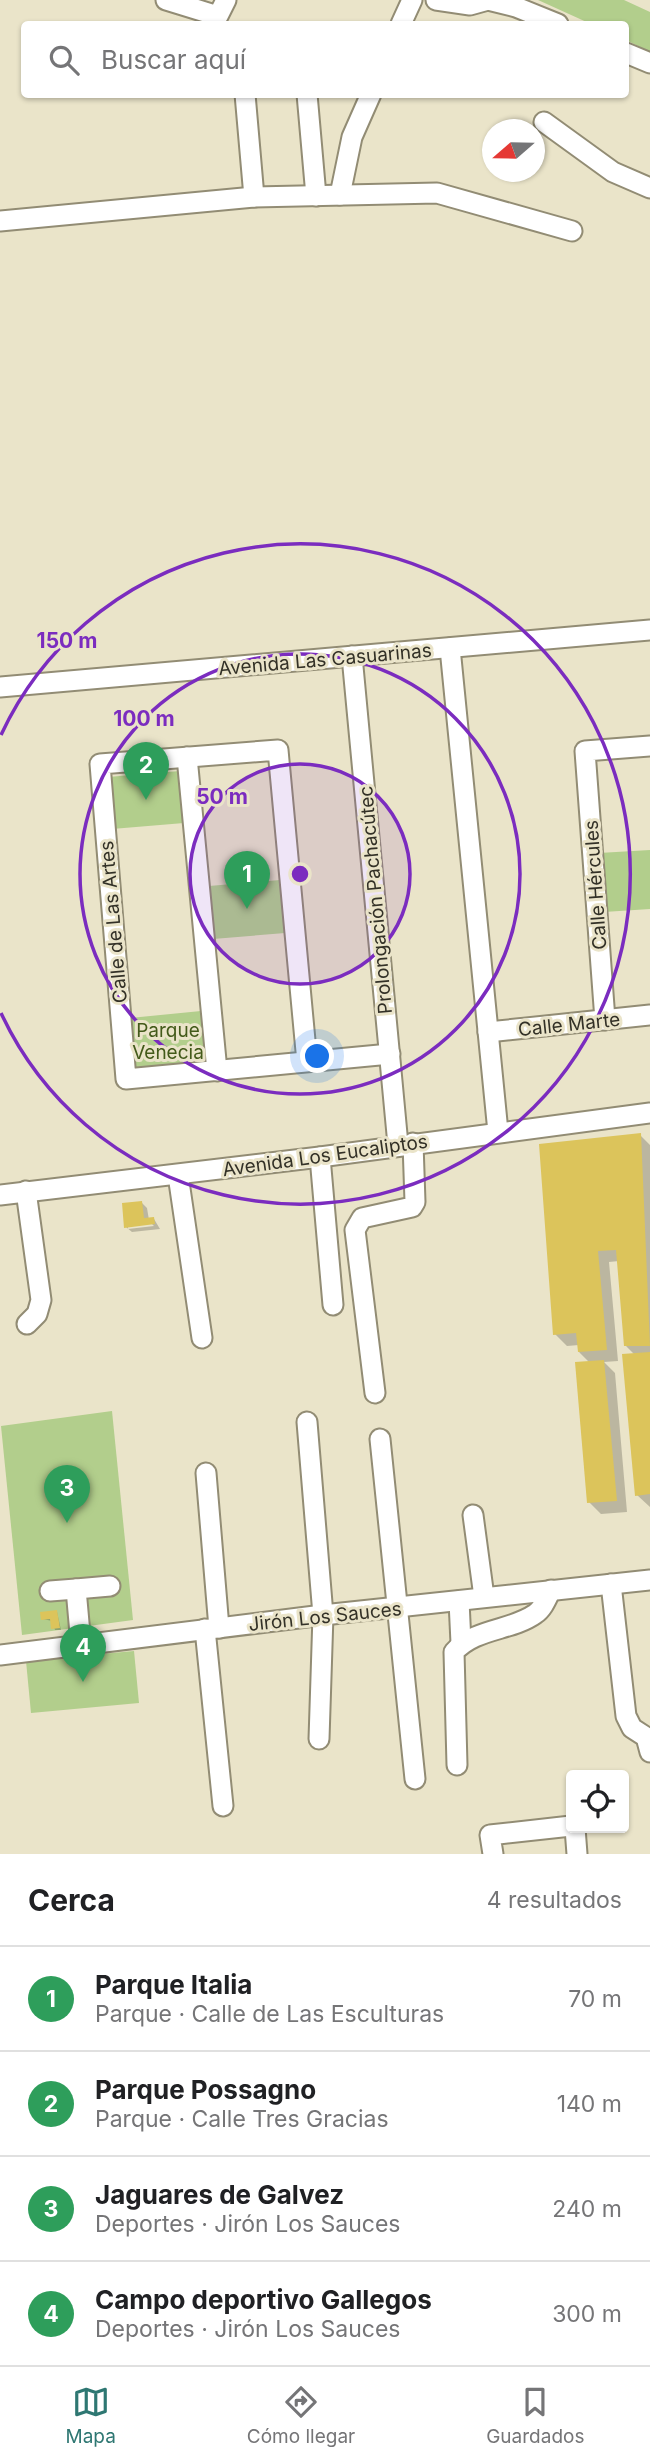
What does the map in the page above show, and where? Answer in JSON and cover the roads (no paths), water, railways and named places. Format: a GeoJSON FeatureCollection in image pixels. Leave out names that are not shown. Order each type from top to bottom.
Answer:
{"type":"FeatureCollection","features":[{"type":"Feature","properties":{"kind":"street"},"geometry":{"type":"LineString","coordinates":[[166,0],[218,16],[226,0]]}},
{"type":"Feature","properties":{"kind":"street"},"geometry":{"type":"LineString","coordinates":[[402,21],[412,0]]}},
{"type":"Feature","properties":{"kind":"street"},"geometry":{"type":"LineString","coordinates":[[436,0],[470,5],[488,0],[516,7],[551,21]]}},
{"type":"Feature","properties":{"kind":"street"},"geometry":{"type":"LineString","coordinates":[[629,55],[650,63]]}},
{"type":"Feature","properties":{"kind":"street"},"geometry":{"type":"LineString","coordinates":[[245,98],[254,197]]}},
{"type":"Feature","properties":{"kind":"street"},"geometry":{"type":"LineString","coordinates":[[307,98],[316,196]]}},
{"type":"Feature","properties":{"kind":"street"},"geometry":{"type":"LineString","coordinates":[[340,195],[352,138],[369,98]]}},
{"type":"Feature","properties":{"kind":"street"},"geometry":{"type":"LineString","coordinates":[[545,123],[613,172],[650,188]]}},
{"type":"Feature","properties":{"kind":"street"},"geometry":{"type":"LineString","coordinates":[[0,221],[254,197],[437,193],[572,231]]}},
{"type":"Feature","properties":{"kind":"street","name":"Avenida Las Casuarinas"},"geometry":{"type":"LineString","coordinates":[[0,687],[650,630]]}},
{"type":"Feature","properties":{"kind":"street"},"geometry":{"type":"LineString","coordinates":[[450,648],[498,1132]]}},
{"type":"Feature","properties":{"kind":"street","name":"Prolongación Pachacútec"},"geometry":{"type":"LineString","coordinates":[[352,656],[390,1054],[415,1202],[412,1208],[362,1218],[355,1230],[375,1393]]}},
{"type":"Feature","properties":{"kind":"street","name":"Calle Hércules"},"geometry":{"type":"LineString","coordinates":[[605,1020],[585,751],[650,746]]}},
{"type":"Feature","properties":{"kind":"street"},"geometry":{"type":"LineString","coordinates":[[307,1062],[278,750],[187,757],[217,1070],[307,1062],[390,1054]]}},
{"type":"Feature","properties":{"kind":"street","name":"Calle de Las Artes"},"geometry":{"type":"LineString","coordinates":[[187,757],[100,764],[126,1079],[217,1070]]}},
{"type":"Feature","properties":{"kind":"street","name":"Calle Marte"},"geometry":{"type":"LineString","coordinates":[[488,1032],[650,1015]]}},
{"type":"Feature","properties":{"kind":"street","name":"Avenida Los Eucaliptos"},"geometry":{"type":"LineString","coordinates":[[0,1195],[178,1175],[650,1114]]}},
{"type":"Feature","properties":{"kind":"street"},"geometry":{"type":"LineString","coordinates":[[320,1157],[333,1304]]}},
{"type":"Feature","properties":{"kind":"street"},"geometry":{"type":"LineString","coordinates":[[178,1175],[202,1338]]}},
{"type":"Feature","properties":{"kind":"street"},"geometry":{"type":"LineString","coordinates":[[26,1191],[41,1300],[37,1314],[27,1324]]}},
{"type":"Feature","properties":{"kind":"street"},"geometry":{"type":"LineString","coordinates":[[307,1422],[323,1615],[319,1739]]}},
{"type":"Feature","properties":{"kind":"street"},"geometry":{"type":"LineString","coordinates":[[380,1439],[395,1609],[415,1779]]}},
{"type":"Feature","properties":{"kind":"street"},"geometry":{"type":"LineString","coordinates":[[206,1473],[223,1807]]}},
{"type":"Feature","properties":{"kind":"street"},"geometry":{"type":"LineString","coordinates":[[472,1515],[484,1597]]}},
{"type":"Feature","properties":{"kind":"street","name":"Jirón Los Sauces"},"geometry":{"type":"LineString","coordinates":[[0,1655],[323,1615],[650,1580]]}},
{"type":"Feature","properties":{"kind":"street"},"geometry":{"type":"LineString","coordinates":[[611,1584],[626,1716],[632,1728],[646,1737],[650,1752]]}},
{"type":"Feature","properties":{"kind":"street"},"geometry":{"type":"LineString","coordinates":[[50,1591],[110,1586]]}},
{"type":"Feature","properties":{"kind":"street"},"geometry":{"type":"LineString","coordinates":[[76,1589],[81,1645]]}},
{"type":"Feature","properties":{"kind":"street"},"geometry":{"type":"LineString","coordinates":[[457,1765],[454,1652],[461,1643],[534,1615],[551,1590]]}},
{"type":"Feature","properties":{"kind":"street"},"geometry":{"type":"LineString","coordinates":[[459,1601],[461,1643]]}},
{"type":"Feature","properties":{"kind":"street"},"geometry":{"type":"LineString","coordinates":[[493,1854],[490,1835],[566,1828]]}},
{"type":"Feature","properties":{"kind":"street"},"geometry":{"type":"LineString","coordinates":[[574,1833],[578,1854]]}},
{"type":"Feature","properties":{"kind":"place","name":"Parque Possagno"},"geometry":{"type":"Point","coordinates":[146,800]}},
{"type":"Feature","properties":{"kind":"place","name":"Parque Italia"},"geometry":{"type":"Point","coordinates":[247,909]}},
{"type":"Feature","properties":{"kind":"place","name":"Jaguares de Galvez"},"geometry":{"type":"Point","coordinates":[67,1523]}},
{"type":"Feature","properties":{"kind":"place","name":"Campo deportivo Gallegos"},"geometry":{"type":"Point","coordinates":[83,1682]}},
{"type":"Feature","properties":{"kind":"park label","name":"Parque Venecia"},"geometry":{"type":"Point","coordinates":[168,1041]}}]}
